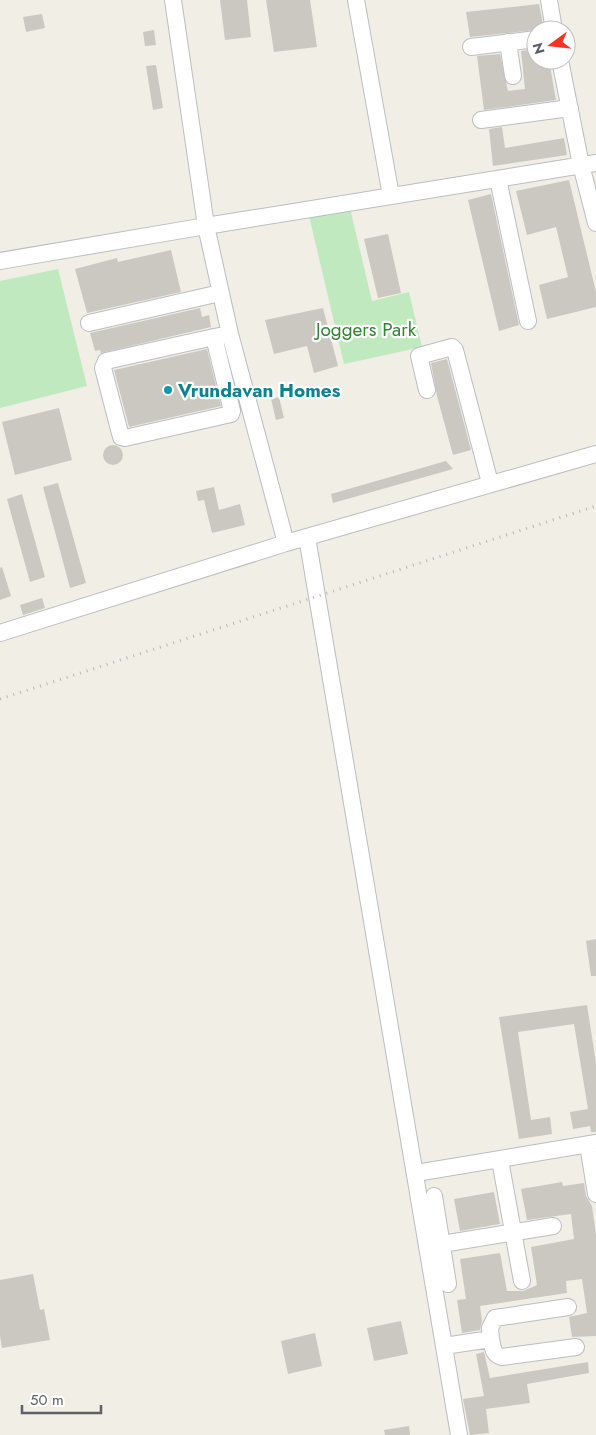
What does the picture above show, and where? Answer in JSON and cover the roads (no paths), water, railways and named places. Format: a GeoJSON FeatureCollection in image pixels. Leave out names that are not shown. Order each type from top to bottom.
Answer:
{"type":"FeatureCollection","features":[{"type":"Feature","properties":{"kind":"street"},"geometry":{"type":"LineString","coordinates":[[173,0],[206,226],[220,294],[222,336],[232,410],[228,415],[125,438],[119,434],[103,368],[104,363],[222,336]]}},
{"type":"Feature","properties":{"kind":"street"},"geometry":{"type":"LineString","coordinates":[[356,0],[391,196]]}},
{"type":"Feature","properties":{"kind":"street"},"geometry":{"type":"LineString","coordinates":[[549,0],[552,20]]}},
{"type":"Feature","properties":{"kind":"street"},"geometry":{"type":"LineString","coordinates":[[471,47],[526,40]]}},
{"type":"Feature","properties":{"kind":"street"},"geometry":{"type":"LineString","coordinates":[[508,42],[513,76]]}},
{"type":"Feature","properties":{"kind":"street"},"geometry":{"type":"LineString","coordinates":[[562,70],[570,108],[589,164],[596,223]]}},
{"type":"Feature","properties":{"kind":"street"},"geometry":{"type":"LineString","coordinates":[[481,120],[570,108]]}},
{"type":"Feature","properties":{"kind":"street"},"geometry":{"type":"LineString","coordinates":[[0,261],[589,164]]}},
{"type":"Feature","properties":{"kind":"street"},"geometry":{"type":"LineString","coordinates":[[498,179],[528,321]]}},
{"type":"Feature","properties":{"kind":"street"},"geometry":{"type":"LineString","coordinates":[[89,323],[220,294]]}},
{"type":"Feature","properties":{"kind":"street"},"geometry":{"type":"LineString","coordinates":[[222,336],[246,394],[286,543]]}},
{"type":"Feature","properties":{"kind":"street"},"geometry":{"type":"LineString","coordinates":[[427,390],[419,356],[452,347],[455,350],[490,483]]}},
{"type":"Feature","properties":{"kind":"street"},"geometry":{"type":"LineString","coordinates":[[229,398],[246,394]]}},
{"type":"Feature","properties":{"kind":"street"},"geometry":{"type":"LineString","coordinates":[[0,633],[286,543],[596,454]]}},
{"type":"Feature","properties":{"kind":"street"},"geometry":{"type":"LineString","coordinates":[[307,538],[459,1435]]}},
{"type":"Feature","properties":{"kind":"street"},"geometry":{"type":"LineString","coordinates":[[416,1174],[592,1144],[596,1194]]}},
{"type":"Feature","properties":{"kind":"street"},"geometry":{"type":"LineString","coordinates":[[500,1160],[522,1281]]}},
{"type":"Feature","properties":{"kind":"street"},"geometry":{"type":"LineString","coordinates":[[434,1196],[448,1284]]}},
{"type":"Feature","properties":{"kind":"street"},"geometry":{"type":"LineString","coordinates":[[442,1244],[553,1226]]}},
{"type":"Feature","properties":{"kind":"street"},"geometry":{"type":"LineString","coordinates":[[568,1307],[495,1318],[490,1328],[491,1339],[494,1352],[502,1357],[576,1347]]}},
{"type":"Feature","properties":{"kind":"street"},"geometry":{"type":"LineString","coordinates":[[444,1346],[491,1339]]}},
{"type":"Feature","properties":{"kind":"railway"},"geometry":{"type":"LineString","coordinates":[[0,699],[596,506]]}},
{"type":"Feature","properties":{"kind":"place","name":"Vrundavan Homes"},"geometry":{"type":"Point","coordinates":[168,390]}},
{"type":"Feature","properties":{"kind":"park label","name":"Joggers Park"},"geometry":{"type":"Point","coordinates":[366,329]}}]}
